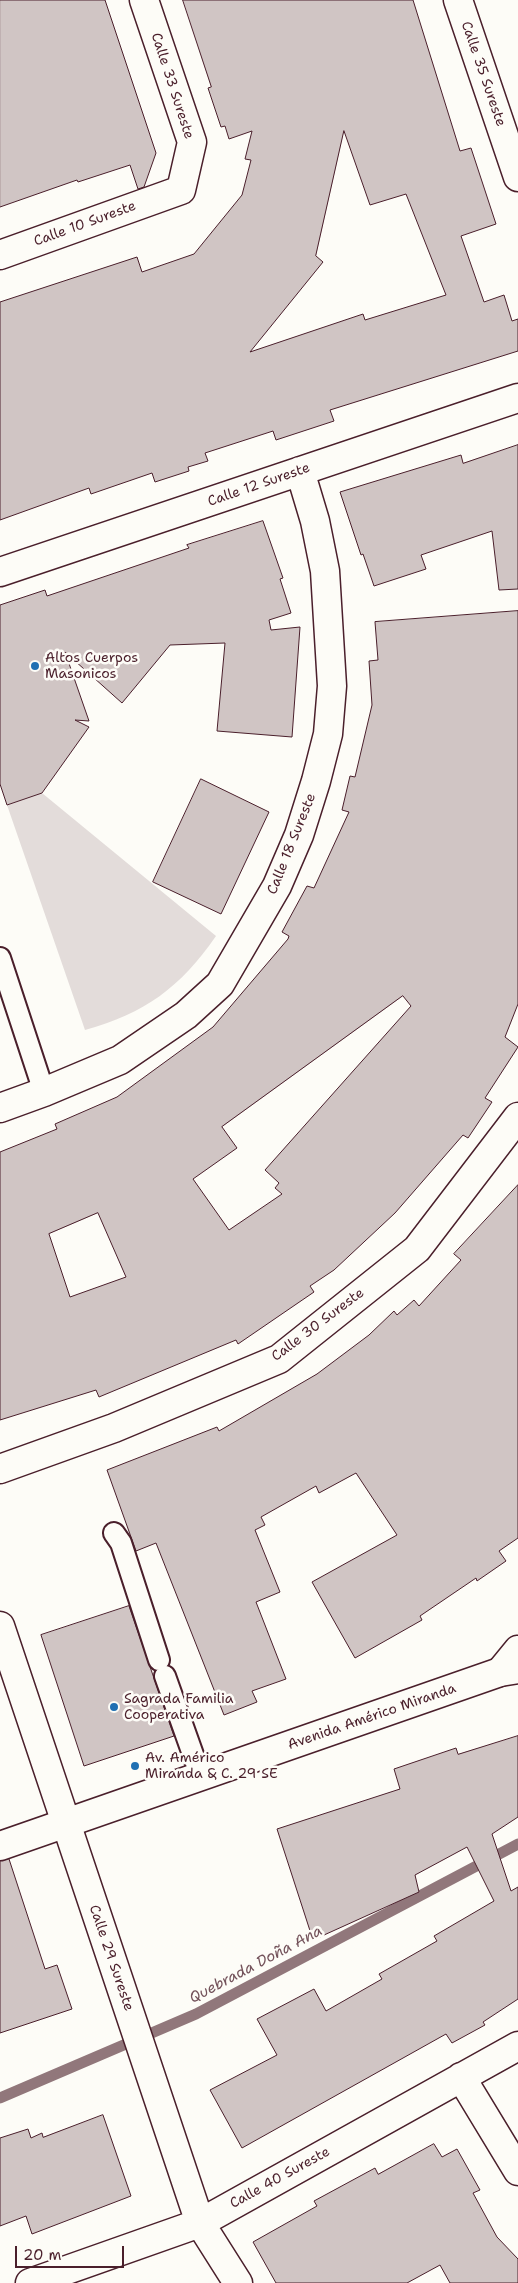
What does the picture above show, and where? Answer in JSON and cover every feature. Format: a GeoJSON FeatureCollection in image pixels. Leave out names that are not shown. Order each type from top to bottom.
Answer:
{"type":"FeatureCollection","features":[{"type":"Feature","properties":{"kind":"street","name":"Calle 33 Sureste"},"geometry":{"type":"LineString","coordinates":[[144,0],[192,142],[181,190],[170,194]]}},
{"type":"Feature","properties":{"kind":"street","name":"Calle 35 Sureste"},"geometry":{"type":"LineString","coordinates":[[458,0],[518,177]]}},
{"type":"Feature","properties":{"kind":"street","name":"Calle 10 Sureste"},"geometry":{"type":"LineString","coordinates":[[0,255],[170,194]]}},
{"type":"Feature","properties":{"kind":"street","name":"Calle 12 Sureste"},"geometry":{"type":"LineString","coordinates":[[0,572],[518,398]]}},
{"type":"Feature","properties":{"kind":"street","name":"Calle 18 Sureste"},"geometry":{"type":"LineString","coordinates":[[0,1108],[120,1060],[186,1015],[220,984],[278,886],[299,835],[316,781],[328,734],[332,686],[325,571],[315,521],[300,471]]}},
{"type":"Feature","properties":{"kind":"street","name":"Calle 30 Sureste"},"geometry":{"type":"LineString","coordinates":[[0,1469],[114,1428],[279,1359],[417,1249],[518,1117]]}},
{"type":"Feature","properties":{"kind":"street","name":"Calle 29 Sureste"},"geometry":{"type":"LineString","coordinates":[[0,1626],[200,2223],[238,2283]]}},
{"type":"Feature","properties":{"kind":"street"},"geometry":{"type":"LineString","coordinates":[[509,1670],[518,1650]]}},
{"type":"Feature","properties":{"kind":"street","name":"Avenida Américo Miranda"},"geometry":{"type":"LineString","coordinates":[[0,1846],[509,1670]]}},
{"type":"Feature","properties":{"kind":"street","name":"Calle 40 Sureste"},"geometry":{"type":"LineString","coordinates":[[30,2283],[200,2223],[518,2046]]}},
{"type":"Feature","properties":{"kind":"street"},"geometry":{"type":"LineString","coordinates":[[461,2077],[518,2171]]}},
{"type":"Feature","properties":{"kind":"lane"},"geometry":{"type":"LineString","coordinates":[[0,958],[44,1092]]}},
{"type":"Feature","properties":{"kind":"lane"},"geometry":{"type":"LineString","coordinates":[[114,1533],[124,1551],[162,1668],[201,1777]]}},
{"type":"Feature","properties":{"kind":"shaded area"},"geometry":{"type":"Polygon","coordinates":[[[42,793],[216,936],[189,970],[160,996],[126,1015],[85,1030],[7,805],[42,793]]]}},
{"type":"Feature","properties":{"kind":"building"},"geometry":{"type":"Polygon","coordinates":[[[0,0],[105,0],[156,153],[144,187],[138,189],[130,165],[78,182],[77,180],[0,207],[0,0]]]}},
{"type":"Feature","properties":{"kind":"building"},"geometry":{"type":"Polygon","coordinates":[[[183,0],[413,0],[460,151],[471,148],[496,224],[461,236],[484,302],[504,295],[512,321],[518,319],[518,351],[330,410],[334,421],[276,440],[273,431],[205,453],[208,461],[188,467],[189,471],[155,482],[152,473],[91,494],[89,488],[0,520],[0,302],[137,257],[142,272],[194,254],[242,195],[251,160],[245,159],[252,131],[229,139],[225,126],[221,127],[208,88],[211,87],[183,0]],[[344,131],[316,256],[323,262],[250,352],[363,314],[365,320],[446,295],[406,194],[370,205],[344,131]]]}},
{"type":"Feature","properties":{"kind":"building"},"geometry":{"type":"Polygon","coordinates":[[[518,445],[518,589],[499,590],[492,531],[421,555],[426,569],[374,586],[363,554],[361,555],[340,492],[461,455],[463,463],[518,445]]]}},
{"type":"Feature","properties":{"kind":"building"},"geometry":{"type":"Polygon","coordinates":[[[263,521],[283,578],[280,579],[291,613],[269,620],[271,630],[300,627],[292,737],[217,731],[225,643],[170,645],[122,703],[65,652],[89,721],[75,720],[89,727],[42,793],[7,805],[0,784],[0,605],[45,590],[47,596],[189,548],[187,545],[263,521]]]}},
{"type":"Feature","properties":{"kind":"building"},"geometry":{"type":"Polygon","coordinates":[[[518,611],[518,1004],[505,1037],[518,1047],[485,1098],[492,1102],[468,1138],[463,1135],[395,1213],[334,1270],[310,1286],[314,1292],[238,1344],[236,1340],[99,1397],[96,1390],[0,1420],[0,1152],[57,1129],[55,1124],[117,1097],[213,1027],[288,939],[289,936],[282,932],[307,886],[314,888],[349,812],[342,810],[350,776],[355,777],[372,705],[369,661],[378,660],[375,622],[518,611]],[[403,996],[222,1127],[237,1148],[193,1179],[229,1230],[282,1194],[275,1188],[279,1183],[265,1170],[411,1006],[403,996]],[[98,1213],[49,1234],[70,1297],[126,1277],[98,1213]]]}},
{"type":"Feature","properties":{"kind":"building"},"geometry":{"type":"Polygon","coordinates":[[[201,779],[269,812],[221,914],[153,882],[201,779]]]}},
{"type":"Feature","properties":{"kind":"building"},"geometry":{"type":"Polygon","coordinates":[[[518,1185],[518,1538],[499,1551],[506,1561],[477,1581],[476,1578],[420,1616],[422,1620],[355,1658],[312,1582],[397,1535],[356,1473],[319,1493],[316,1486],[261,1517],[265,1525],[255,1530],[280,1592],[256,1602],[286,1679],[252,1691],[257,1702],[224,1715],[156,1543],[136,1551],[107,1470],[217,1427],[219,1431],[317,1374],[369,1335],[394,1311],[397,1315],[414,1300],[419,1306],[461,1260],[454,1254],[518,1185]]]}},
{"type":"Feature","properties":{"kind":"building","name":"Sagrada Familia Cooperativa"},"geometry":{"type":"Polygon","coordinates":[[[129,1606],[174,1736],[84,1766],[41,1635],[129,1606]]]}},
{"type":"Feature","properties":{"kind":"building"},"geometry":{"type":"Polygon","coordinates":[[[518,1736],[518,1817],[492,1834],[511,1891],[518,1887],[518,1999],[483,2022],[485,2025],[452,2043],[446,2034],[242,2148],[210,2090],[277,2055],[257,2019],[314,1989],[326,2011],[382,1979],[379,1974],[437,1941],[434,1936],[494,1901],[467,1847],[415,1875],[419,1892],[313,1940],[277,1829],[400,1789],[394,1769],[456,1748],[458,1754],[518,1736]]]}},
{"type":"Feature","properties":{"kind":"building"},"geometry":{"type":"Polygon","coordinates":[[[9,1859],[45,1969],[57,1965],[72,2009],[0,2033],[0,1861],[9,1859]]]}},
{"type":"Feature","properties":{"kind":"building"},"geometry":{"type":"Polygon","coordinates":[[[103,2115],[131,2196],[32,2234],[26,2216],[0,2226],[0,2138],[28,2129],[31,2138],[42,2133],[43,2137],[103,2115]]]}},
{"type":"Feature","properties":{"kind":"building"},"geometry":{"type":"Polygon","coordinates":[[[434,2144],[442,2157],[457,2149],[480,2190],[473,2193],[497,2237],[518,2259],[518,2283],[450,2283],[440,2265],[407,2283],[276,2283],[253,2242],[317,2206],[314,2201],[375,2168],[378,2174],[434,2144]]]}},
{"type":"Feature","properties":{"kind":"waterway","name":"Quebrada Doña Ana"},"geometry":{"type":"LineString","coordinates":[[0,2098],[196,2014],[518,1844]]}},
{"type":"Feature","properties":{"kind":"place","name":"Altos Cuerpos Masonicos"},"geometry":{"type":"Point","coordinates":[35,666]}},
{"type":"Feature","properties":{"kind":"place","name":"Sagrada Familia Cooperativa"},"geometry":{"type":"Point","coordinates":[114,1707]}},
{"type":"Feature","properties":{"kind":"place","name":"Av. Américo Miranda & C. 29 SE"},"geometry":{"type":"Point","coordinates":[135,1766]}}]}
